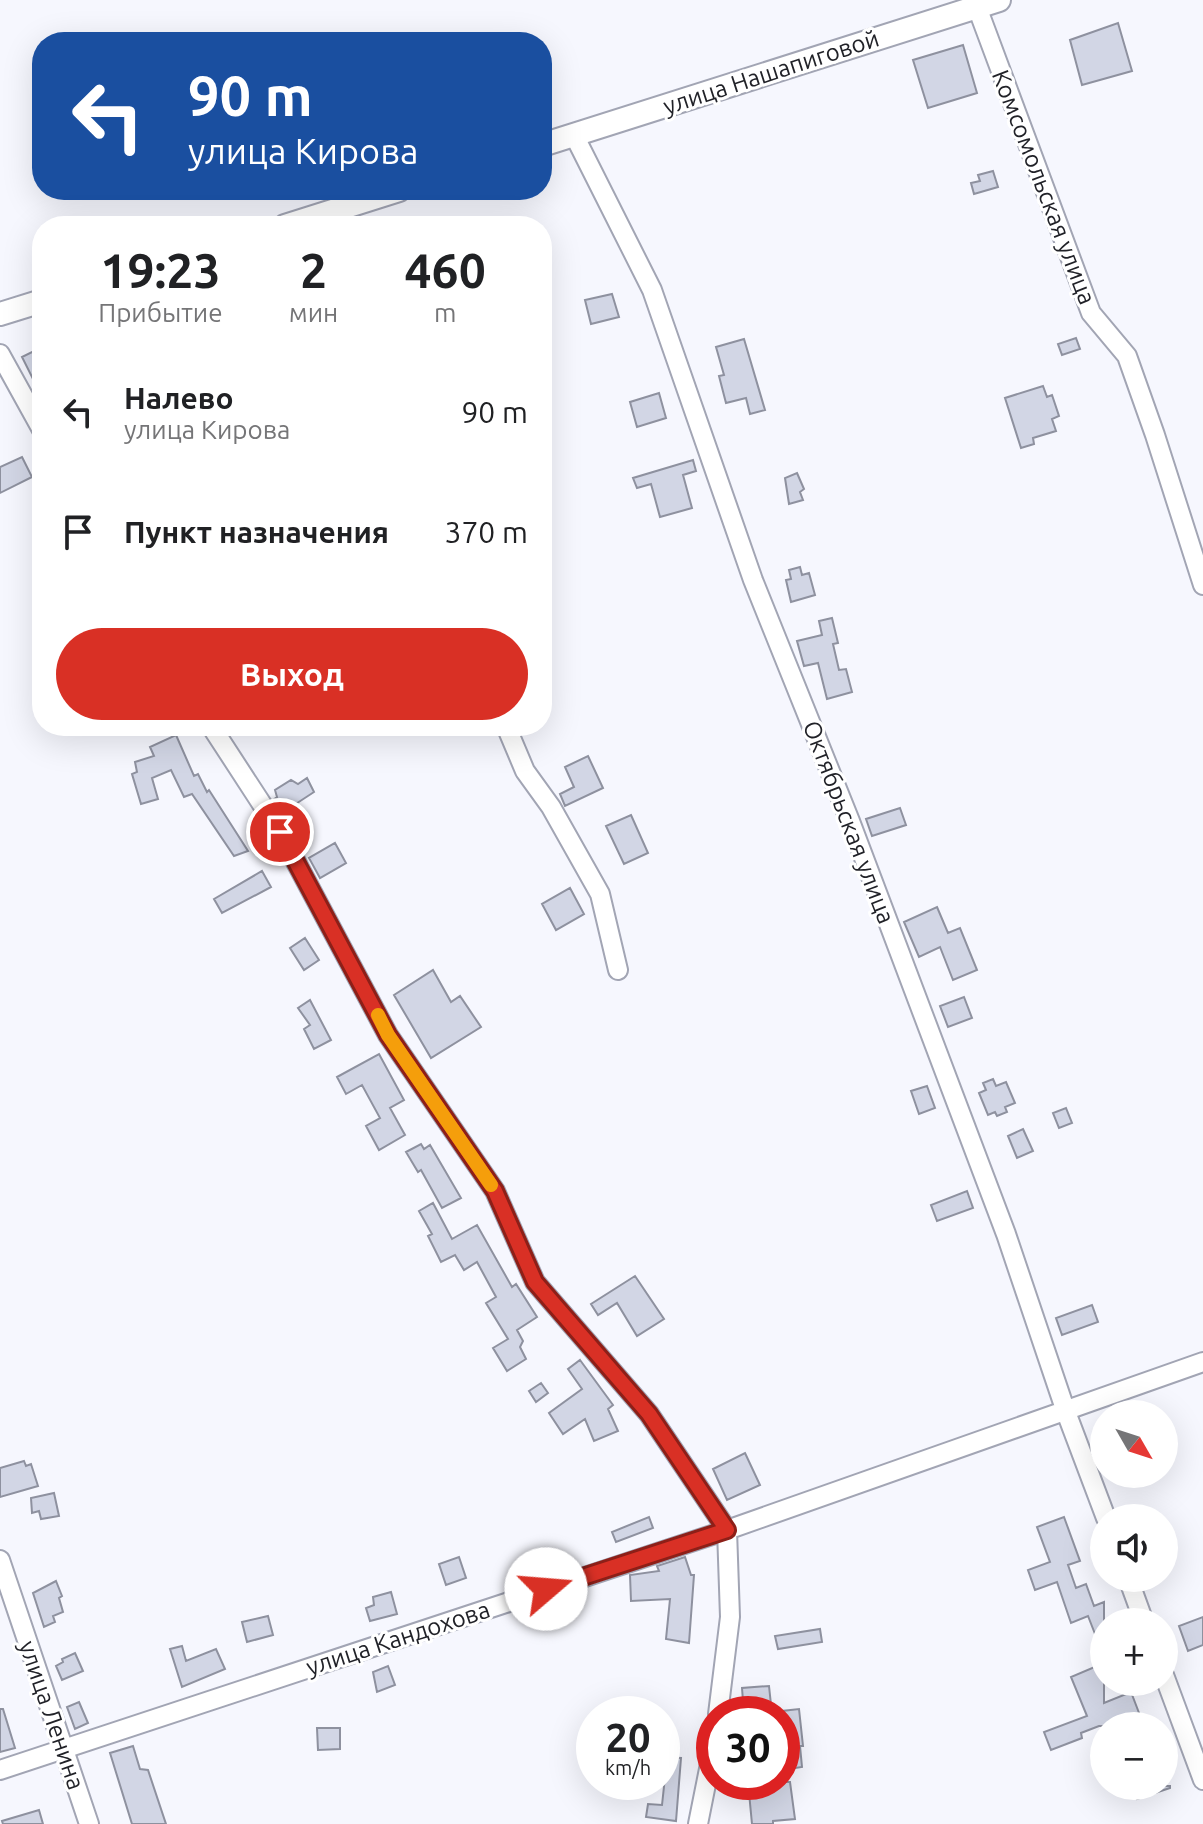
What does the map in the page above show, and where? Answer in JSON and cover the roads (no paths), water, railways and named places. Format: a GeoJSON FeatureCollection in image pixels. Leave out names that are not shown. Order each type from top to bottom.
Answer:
{"type":"FeatureCollection","features":[{"type":"Feature","properties":{"kind":"street","name":"улица Нашапиговой"},"geometry":{"type":"LineString","coordinates":[[552,142],[999,0]]}},
{"type":"Feature","properties":{"kind":"street","name":"Комсомольская улица"},"geometry":{"type":"LineString","coordinates":[[977,7],[1091,313],[1127,356],[1203,585]]}},
{"type":"Feature","properties":{"kind":"street","name":"Октябрьская улица"},"geometry":{"type":"LineString","coordinates":[[574,135],[652,290],[753,580],[850,821],[1006,1234],[1101,1504]]}},
{"type":"Feature","properties":{"kind":"street"},"geometry":{"type":"LineString","coordinates":[[317,216],[367,200]]}},
{"type":"Feature","properties":{"kind":"street"},"geometry":{"type":"LineString","coordinates":[[0,314],[32,304]]}},
{"type":"Feature","properties":{"kind":"street"},"geometry":{"type":"LineString","coordinates":[[0,354],[32,412]]}},
{"type":"Feature","properties":{"kind":"street"},"geometry":{"type":"LineString","coordinates":[[218,736],[280,832],[388,1035],[495,1191],[535,1282],[649,1414],[727,1530],[730,1617],[720,1696]]}},
{"type":"Feature","properties":{"kind":"street"},"geometry":{"type":"LineString","coordinates":[[510,736],[525,771],[551,807],[600,894],[618,970]]}},
{"type":"Feature","properties":{"kind":"street","name":"улица Кандохова"},"geometry":{"type":"LineString","coordinates":[[0,1770],[727,1530],[1203,1362]]}},
{"type":"Feature","properties":{"kind":"street","name":"улица Ленина"},"geometry":{"type":"LineString","coordinates":[[0,1560],[89,1824]]}},
{"type":"Feature","properties":{"kind":"street"},"geometry":{"type":"LineString","coordinates":[[1172,1696],[1203,1780]]}},
{"type":"Feature","properties":{"kind":"street"},"geometry":{"type":"LineString","coordinates":[[698,1824],[703,1800]]}}]}
